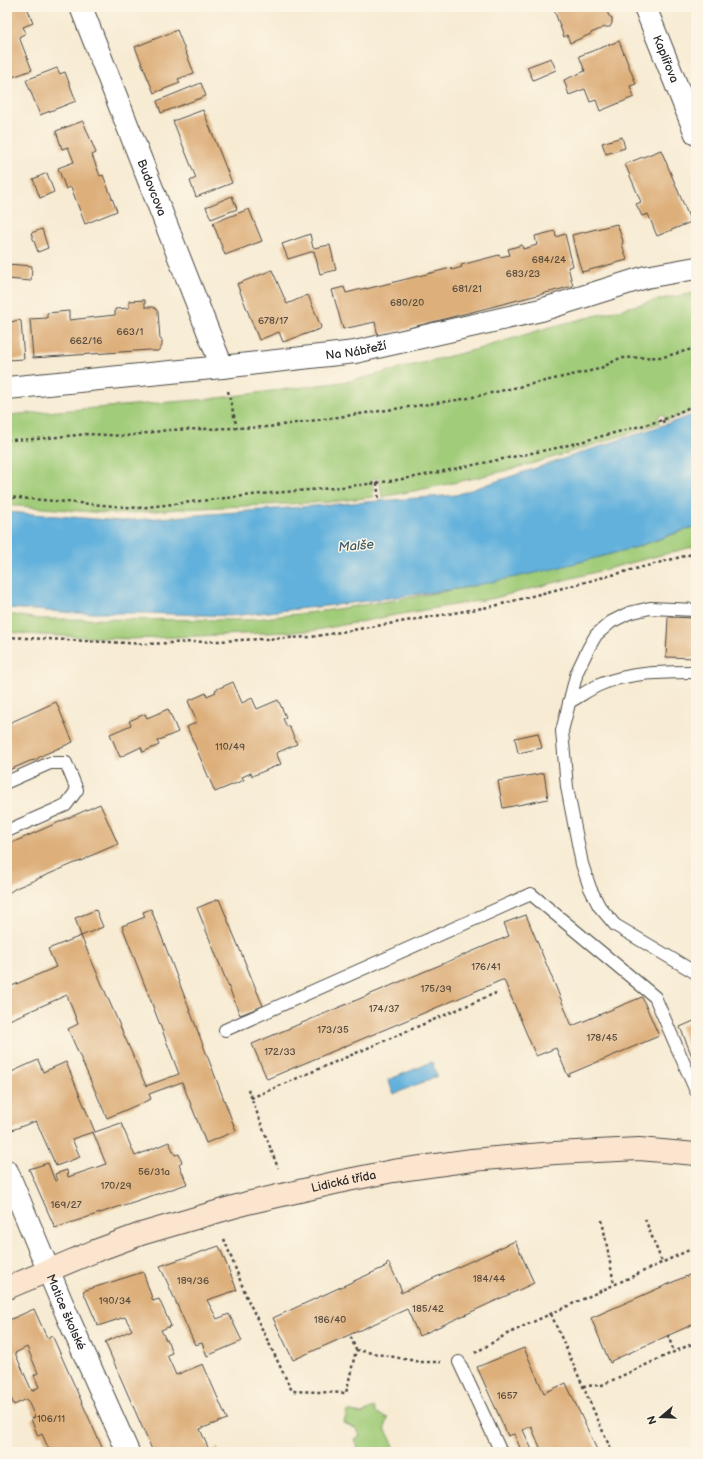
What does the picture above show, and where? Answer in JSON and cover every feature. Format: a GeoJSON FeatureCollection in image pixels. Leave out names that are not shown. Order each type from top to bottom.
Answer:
{"type":"FeatureCollection","features":[{"type":"Feature","properties":{"kind":"street","name":"Budovcova"},"geometry":{"type":"LineString","coordinates":[[81,7],[222,367]]}},
{"type":"Feature","properties":{"kind":"street","name":"Kaplířova"},"geometry":{"type":"LineString","coordinates":[[645,7],[696,134]]}},
{"type":"Feature","properties":{"kind":"street","name":"Na Nábřeží"},"geometry":{"type":"LineString","coordinates":[[7,388],[222,367],[354,352],[541,310],[646,277],[696,268]]}},
{"type":"Feature","properties":{"kind":"street","name":"Lidická třída"},"geometry":{"type":"LineString","coordinates":[[7,1288],[95,1251],[141,1234],[247,1203],[343,1181],[472,1160],[555,1153],[638,1149],[696,1154]]}},
{"type":"Feature","properties":{"kind":"street","name":"Matice školské"},"geometry":{"type":"LineString","coordinates":[[7,1171],[48,1271],[128,1452]]}},
{"type":"Feature","properties":{"kind":"lane"},"geometry":{"type":"LineString","coordinates":[[696,610],[650,608],[629,613],[611,622],[596,636],[577,672],[562,731],[565,772],[573,824],[582,864],[590,888],[599,906],[615,925],[696,973]]}},
{"type":"Feature","properties":{"kind":"lane"},"geometry":{"type":"LineString","coordinates":[[569,702],[599,685],[629,676],[664,672],[696,672]]}},
{"type":"Feature","properties":{"kind":"lane"},"geometry":{"type":"LineString","coordinates":[[7,782],[50,763],[66,763],[77,790],[66,805],[7,831]]}},
{"type":"Feature","properties":{"kind":"lane"},"geometry":{"type":"LineString","coordinates":[[225,1030],[531,894],[655,997],[696,1091]]}},
{"type":"Feature","properties":{"kind":"lane"},"geometry":{"type":"LineString","coordinates":[[459,1362],[501,1452]]}},
{"type":"Feature","properties":{"kind":"path"},"geometry":{"type":"LineString","coordinates":[[7,440],[88,434],[126,436],[168,430],[268,427],[464,399],[599,369],[620,358],[662,357],[696,348]]}},
{"type":"Feature","properties":{"kind":"path"},"geometry":{"type":"LineString","coordinates":[[222,367],[237,428]]}},
{"type":"Feature","properties":{"kind":"path"},"geometry":{"type":"LineString","coordinates":[[7,497],[138,508],[377,483],[561,446],[663,420],[696,404]]}},
{"type":"Feature","properties":{"kind":"path"},"geometry":{"type":"LineString","coordinates":[[663,420],[664,425]]}},
{"type":"Feature","properties":{"kind":"path"},"geometry":{"type":"LineString","coordinates":[[377,483],[379,501]]}},
{"type":"Feature","properties":{"kind":"path"},"geometry":{"type":"LineString","coordinates":[[7,637],[147,644],[311,637],[494,606],[696,553]]}},
{"type":"Feature","properties":{"kind":"path"},"geometry":{"type":"LineString","coordinates":[[251,1098],[496,993]]}},
{"type":"Feature","properties":{"kind":"path"},"geometry":{"type":"LineString","coordinates":[[248,1089],[278,1168]]}},
{"type":"Feature","properties":{"kind":"path"},"geometry":{"type":"LineString","coordinates":[[645,1219],[662,1262]]}},
{"type":"Feature","properties":{"kind":"path"},"geometry":{"type":"LineString","coordinates":[[602,1220],[614,1284]]}},
{"type":"Feature","properties":{"kind":"path"},"geometry":{"type":"LineString","coordinates":[[224,1239],[247,1298],[292,1391],[346,1393],[356,1350],[350,1335]]}},
{"type":"Feature","properties":{"kind":"path"},"geometry":{"type":"LineString","coordinates":[[356,1350],[421,1362],[459,1362],[507,1334],[696,1247]]}},
{"type":"Feature","properties":{"kind":"path"},"geometry":{"type":"LineString","coordinates":[[551,1314],[612,1452]]}},
{"type":"Feature","properties":{"kind":"path"},"geometry":{"type":"LineString","coordinates":[[668,1336],[674,1352]]}},
{"type":"Feature","properties":{"kind":"path"},"geometry":{"type":"LineString","coordinates":[[583,1386],[602,1385],[696,1342]]}},
{"type":"Feature","properties":{"kind":"green space"},"geometry":{"type":"Polygon","coordinates":[[[696,293],[696,410],[666,421],[663,414],[658,416],[660,423],[568,453],[480,477],[382,497],[379,478],[372,479],[374,497],[328,502],[179,509],[117,514],[7,505],[7,415],[210,399],[350,381],[478,349],[550,327],[666,298],[696,293]]]}},
{"type":"Feature","properties":{"kind":"green space"},"geometry":{"type":"Polygon","coordinates":[[[696,526],[696,546],[495,598],[311,631],[130,639],[7,632],[7,614],[39,619],[247,620],[324,611],[463,588],[634,548],[696,526]]]}},
{"type":"Feature","properties":{"kind":"green space"},"geometry":{"type":"Polygon","coordinates":[[[371,1408],[375,1408],[375,1413],[388,1418],[385,1428],[397,1452],[359,1452],[355,1439],[360,1436],[357,1429],[344,1423],[347,1411],[362,1414],[371,1408]]]}},
{"type":"Feature","properties":{"kind":"water","name":"Malše"},"geometry":{"type":"Polygon","coordinates":[[[696,414],[696,526],[634,548],[549,570],[463,588],[344,604],[231,616],[144,613],[74,613],[7,608],[7,512],[121,521],[456,495],[696,414]]]}},
{"type":"Feature","properties":{"kind":"water"},"geometry":{"type":"Polygon","coordinates":[[[432,1062],[437,1076],[394,1094],[388,1080],[432,1062]]]}},
{"type":"Feature","properties":{"kind":"building"},"geometry":{"type":"Polygon","coordinates":[[[7,7],[27,7],[33,23],[23,27],[26,33],[19,37],[32,70],[7,79],[7,7]]]}},
{"type":"Feature","properties":{"kind":"building"},"geometry":{"type":"Polygon","coordinates":[[[553,7],[605,7],[609,16],[612,18],[612,23],[610,27],[605,27],[570,43],[567,35],[564,37],[553,7]]]}},
{"type":"Feature","properties":{"kind":"building"},"geometry":{"type":"Polygon","coordinates":[[[690,7],[696,7],[696,20],[690,7]]]}},
{"type":"Feature","properties":{"kind":"building"},"geometry":{"type":"Polygon","coordinates":[[[177,30],[194,73],[178,79],[180,83],[154,93],[135,47],[177,30]]]}},
{"type":"Feature","properties":{"kind":"building"},"geometry":{"type":"Polygon","coordinates":[[[619,41],[636,84],[630,86],[634,97],[600,111],[596,100],[590,102],[585,89],[569,95],[564,80],[585,71],[579,56],[619,41]]]}},
{"type":"Feature","properties":{"kind":"building"},"geometry":{"type":"Polygon","coordinates":[[[551,58],[556,70],[533,80],[527,67],[551,58]]]}},
{"type":"Feature","properties":{"kind":"building"},"geometry":{"type":"Polygon","coordinates":[[[57,68],[60,74],[65,72],[76,101],[40,115],[26,80],[57,68]]]}},
{"type":"Feature","properties":{"kind":"building"},"geometry":{"type":"Polygon","coordinates":[[[201,83],[206,96],[161,113],[157,101],[201,83]]]}},
{"type":"Feature","properties":{"kind":"building"},"geometry":{"type":"Polygon","coordinates":[[[203,110],[232,183],[196,197],[190,181],[196,178],[173,121],[203,110]]]}},
{"type":"Feature","properties":{"kind":"building"},"geometry":{"type":"Polygon","coordinates":[[[83,121],[96,153],[92,155],[100,176],[103,175],[117,211],[85,224],[71,187],[66,189],[58,168],[74,162],[68,147],[62,149],[56,131],[83,121]]]}},
{"type":"Feature","properties":{"kind":"building"},"geometry":{"type":"Polygon","coordinates":[[[622,137],[625,148],[606,154],[602,143],[622,137]]]}},
{"type":"Feature","properties":{"kind":"building"},"geometry":{"type":"Polygon","coordinates":[[[661,150],[691,222],[657,236],[648,214],[642,216],[636,204],[641,202],[625,164],[661,150]]]}},
{"type":"Feature","properties":{"kind":"building"},"geometry":{"type":"Polygon","coordinates":[[[47,173],[54,192],[40,198],[33,179],[47,173]]]}},
{"type":"Feature","properties":{"kind":"building"},"geometry":{"type":"Polygon","coordinates":[[[232,196],[237,209],[211,219],[206,207],[232,196]]]}},
{"type":"Feature","properties":{"kind":"building"},"geometry":{"type":"Polygon","coordinates":[[[249,209],[262,241],[225,255],[213,223],[249,209]]]}},
{"type":"Feature","properties":{"kind":"building"},"geometry":{"type":"Polygon","coordinates":[[[617,224],[623,241],[622,244],[627,260],[582,272],[572,235],[617,224]]]}},
{"type":"Feature","properties":{"kind":"building"},"geometry":{"type":"Polygon","coordinates":[[[42,229],[48,248],[38,252],[31,233],[42,229]]]}},
{"type":"Feature","properties":{"kind":"building"},"geometry":{"type":"Polygon","coordinates":[[[555,231],[556,237],[565,234],[573,266],[568,267],[573,286],[378,336],[375,322],[343,329],[332,290],[344,287],[346,293],[451,268],[452,270],[462,267],[461,265],[499,255],[500,257],[510,255],[508,249],[522,245],[523,249],[537,245],[535,236],[555,231]]]}},
{"type":"Feature","properties":{"kind":"building"},"geometry":{"type":"Polygon","coordinates":[[[310,234],[313,248],[330,245],[336,270],[320,274],[314,251],[288,259],[282,244],[310,234]]]}},
{"type":"Feature","properties":{"kind":"building"},"geometry":{"type":"Polygon","coordinates":[[[7,264],[32,266],[31,281],[7,279],[7,264]]]}},
{"type":"Feature","properties":{"kind":"building"},"geometry":{"type":"Polygon","coordinates":[[[272,270],[287,304],[308,295],[321,327],[320,329],[283,342],[279,332],[259,340],[237,284],[272,270]]]}},
{"type":"Feature","properties":{"kind":"building"},"geometry":{"type":"Polygon","coordinates":[[[145,300],[145,307],[153,307],[158,312],[162,346],[158,351],[150,350],[33,358],[30,319],[47,318],[47,313],[69,311],[69,320],[115,315],[115,309],[129,308],[129,301],[145,300]]]}},
{"type":"Feature","properties":{"kind":"building"},"geometry":{"type":"Polygon","coordinates":[[[7,313],[11,322],[18,320],[21,321],[24,359],[7,360],[7,313]]]}},
{"type":"Feature","properties":{"kind":"building"},"geometry":{"type":"Polygon","coordinates":[[[668,617],[696,618],[696,658],[666,657],[668,617]]]}},
{"type":"Feature","properties":{"kind":"building"},"geometry":{"type":"Polygon","coordinates":[[[233,682],[242,703],[252,698],[257,709],[278,700],[286,717],[283,719],[287,727],[289,726],[297,744],[276,753],[281,764],[252,776],[251,773],[242,777],[244,780],[215,792],[187,727],[197,722],[188,701],[206,693],[207,696],[216,692],[215,690],[233,682]]]}},
{"type":"Feature","properties":{"kind":"building"},"geometry":{"type":"Polygon","coordinates":[[[56,702],[73,742],[7,771],[7,724],[56,702]]]}},
{"type":"Feature","properties":{"kind":"building"},"geometry":{"type":"Polygon","coordinates":[[[168,709],[178,732],[157,741],[159,745],[143,752],[141,747],[120,757],[110,734],[131,725],[129,721],[145,714],[147,718],[168,709]]]}},
{"type":"Feature","properties":{"kind":"building"},"geometry":{"type":"Polygon","coordinates":[[[538,733],[542,748],[518,753],[515,738],[538,733]]]}},
{"type":"Feature","properties":{"kind":"building"},"geometry":{"type":"Polygon","coordinates":[[[544,773],[548,799],[503,808],[498,781],[544,773]]]}},
{"type":"Feature","properties":{"kind":"building"},"geometry":{"type":"Polygon","coordinates":[[[100,804],[118,844],[84,860],[16,888],[7,894],[7,845],[100,804]]]}},
{"type":"Feature","properties":{"kind":"building"},"geometry":{"type":"Polygon","coordinates":[[[219,899],[263,1006],[240,1015],[197,908],[219,899]]]}},
{"type":"Feature","properties":{"kind":"building"},"geometry":{"type":"Polygon","coordinates":[[[151,909],[236,1131],[206,1143],[182,1082],[149,1094],[151,1099],[107,1118],[68,1029],[78,1024],[67,995],[7,1021],[7,988],[56,967],[48,949],[81,936],[146,1086],[179,1074],[122,926],[145,917],[143,912],[151,909]]]}},
{"type":"Feature","properties":{"kind":"building"},"geometry":{"type":"Polygon","coordinates":[[[96,910],[103,927],[81,936],[75,918],[96,910]]]}},
{"type":"Feature","properties":{"kind":"building"},"geometry":{"type":"Polygon","coordinates":[[[526,915],[572,1026],[642,997],[659,1036],[569,1074],[570,1075],[568,1076],[556,1048],[536,1056],[504,980],[502,980],[267,1079],[252,1044],[509,936],[504,923],[526,915]]]}},
{"type":"Feature","properties":{"kind":"building"},"geometry":{"type":"Polygon","coordinates":[[[696,1020],[696,1066],[680,1027],[696,1020]]]}},
{"type":"Feature","properties":{"kind":"building"},"geometry":{"type":"Polygon","coordinates":[[[38,1060],[43,1072],[66,1062],[95,1132],[121,1123],[135,1156],[169,1142],[175,1155],[179,1154],[182,1162],[179,1164],[187,1184],[55,1228],[29,1169],[48,1163],[55,1181],[57,1181],[55,1174],[67,1170],[68,1177],[106,1164],[93,1132],[72,1139],[80,1157],[56,1166],[36,1121],[12,1130],[7,1119],[7,1074],[38,1060]]]}},
{"type":"Feature","properties":{"kind":"building"},"geometry":{"type":"Polygon","coordinates":[[[515,1241],[534,1283],[419,1336],[407,1309],[293,1360],[273,1318],[387,1266],[386,1264],[389,1263],[402,1291],[400,1291],[401,1293],[515,1241]]]}},
{"type":"Feature","properties":{"kind":"building"},"geometry":{"type":"Polygon","coordinates":[[[219,1246],[237,1290],[207,1300],[217,1319],[229,1314],[242,1341],[207,1356],[202,1343],[195,1345],[160,1266],[219,1246]]]}},
{"type":"Feature","properties":{"kind":"building"},"geometry":{"type":"Polygon","coordinates":[[[143,1272],[153,1301],[159,1299],[171,1326],[161,1330],[166,1340],[167,1339],[172,1353],[167,1355],[176,1375],[203,1364],[227,1419],[200,1429],[210,1452],[153,1452],[105,1342],[132,1330],[125,1317],[98,1326],[83,1291],[143,1272]]]}},
{"type":"Feature","properties":{"kind":"building"},"geometry":{"type":"Polygon","coordinates":[[[696,1272],[696,1323],[611,1361],[612,1362],[610,1363],[591,1318],[696,1272]]]}},
{"type":"Feature","properties":{"kind":"building"},"geometry":{"type":"Polygon","coordinates":[[[34,1309],[47,1338],[52,1335],[104,1452],[50,1452],[42,1434],[38,1436],[31,1419],[35,1417],[27,1399],[14,1405],[7,1389],[7,1321],[34,1309]],[[27,1347],[15,1353],[32,1391],[39,1387],[34,1375],[38,1373],[27,1347]]]}},
{"type":"Feature","properties":{"kind":"building"},"geometry":{"type":"Polygon","coordinates":[[[524,1348],[544,1393],[566,1383],[598,1452],[542,1452],[531,1426],[523,1430],[533,1452],[522,1452],[514,1434],[508,1436],[477,1367],[524,1348]]]}},
{"type":"Feature","properties":{"kind":"building"},"geometry":{"type":"Polygon","coordinates":[[[218,1448],[219,1452],[210,1452],[218,1448]]]}}]}
